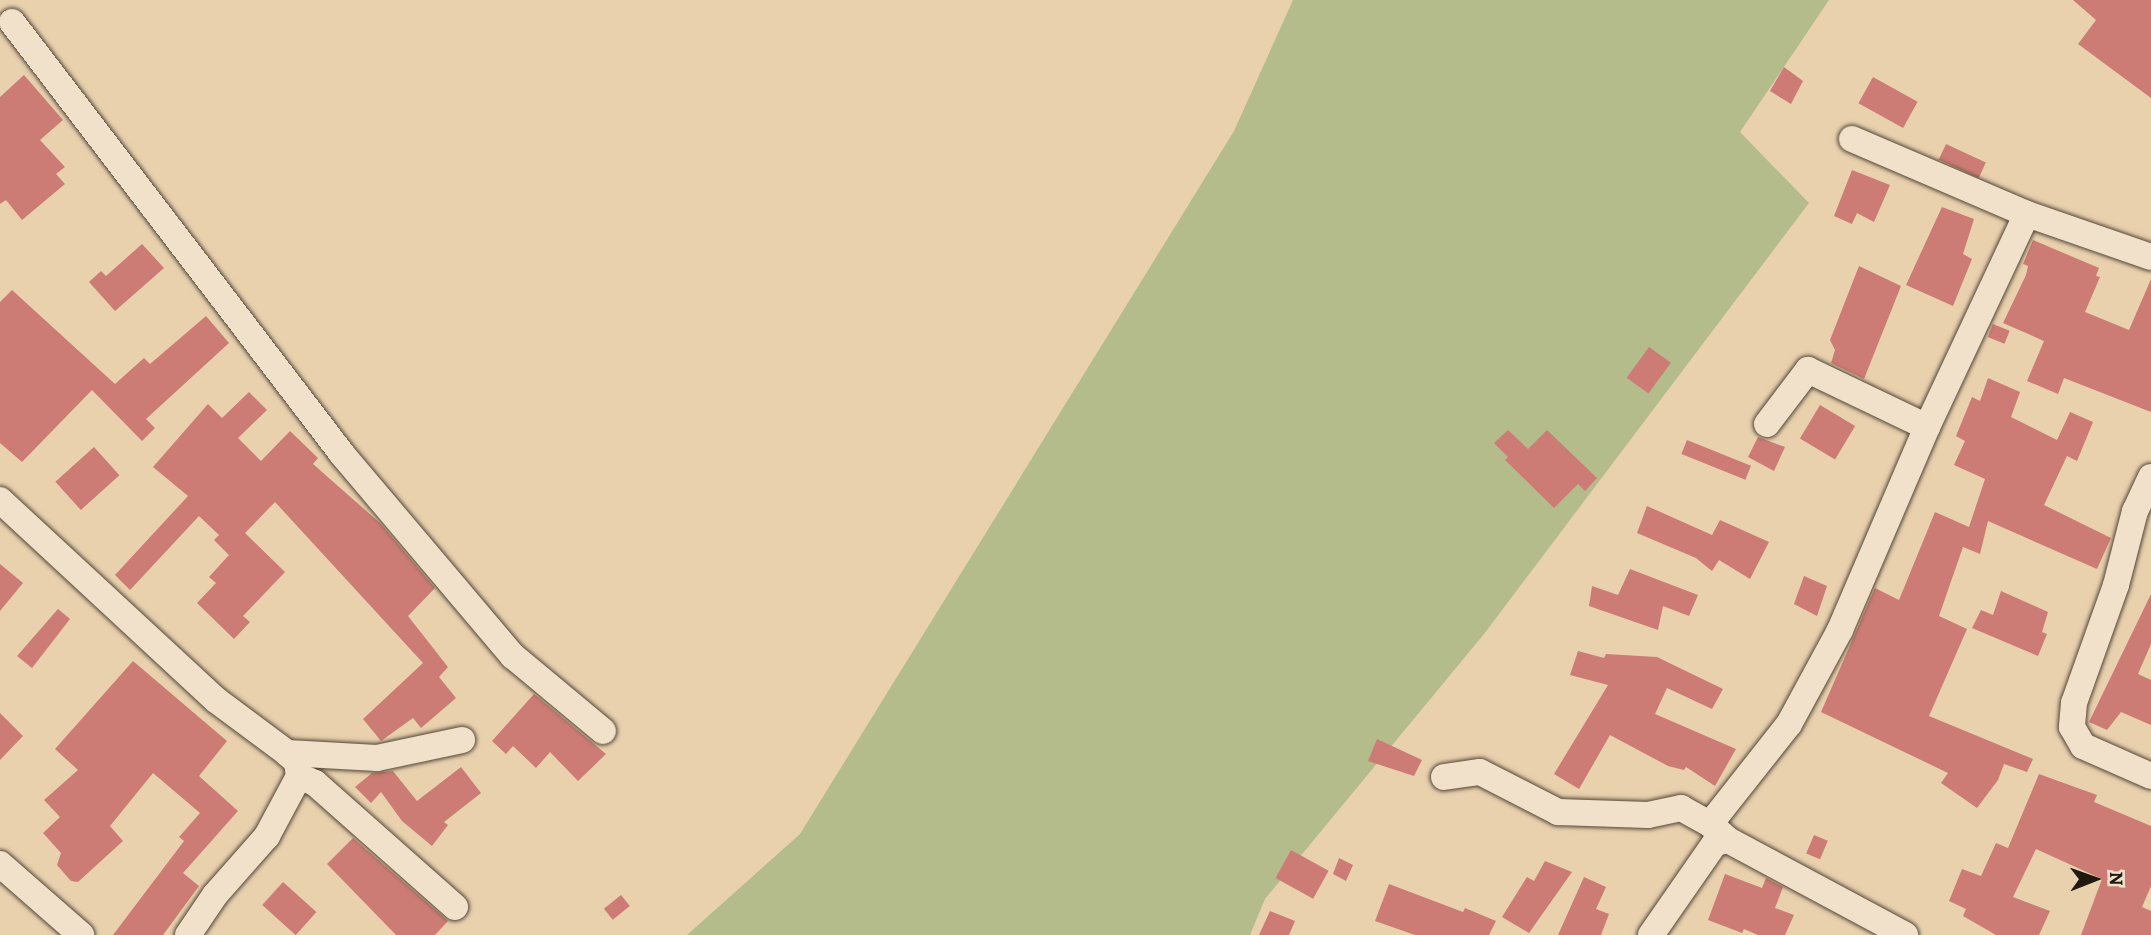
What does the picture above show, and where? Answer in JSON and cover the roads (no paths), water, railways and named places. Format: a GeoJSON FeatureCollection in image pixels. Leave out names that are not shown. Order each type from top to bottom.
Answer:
{"type":"FeatureCollection","features":[{"type":"Feature","properties":{"kind":"street"},"geometry":{"type":"LineString","coordinates":[[12,19],[342,454],[513,656],[603,732]]}},
{"type":"Feature","properties":{"kind":"street"},"geometry":{"type":"LineString","coordinates":[[1852,139],[2027,214],[2151,257]]}},
{"type":"Feature","properties":{"kind":"street"},"geometry":{"type":"LineString","coordinates":[[1651,935],[1715,843],[1719,832],[1789,724],[1840,630],[1927,427],[2027,214]]}},
{"type":"Feature","properties":{"kind":"street"},"geometry":{"type":"LineString","coordinates":[[1767,424],[1808,370],[1927,427]]}},
{"type":"Feature","properties":{"kind":"street"},"geometry":{"type":"LineString","coordinates":[[2151,477],[2144,510],[2074,703],[2072,727],[2083,746],[2151,776]]}},
{"type":"Feature","properties":{"kind":"street"},"geometry":{"type":"LineString","coordinates":[[0,500],[216,700],[455,907]]}},
{"type":"Feature","properties":{"kind":"street"},"geometry":{"type":"LineString","coordinates":[[293,764],[377,758],[462,740]]}},
{"type":"Feature","properties":{"kind":"street"},"geometry":{"type":"LineString","coordinates":[[188,935],[215,895],[267,836],[293,764]]}},
{"type":"Feature","properties":{"kind":"street"},"geometry":{"type":"LineString","coordinates":[[1444,777],[1480,772],[1558,812],[1647,815],[1681,808],[1719,832],[1905,935]]}},
{"type":"Feature","properties":{"kind":"street"},"geometry":{"type":"LineString","coordinates":[[0,864],[81,935]]}}]}
